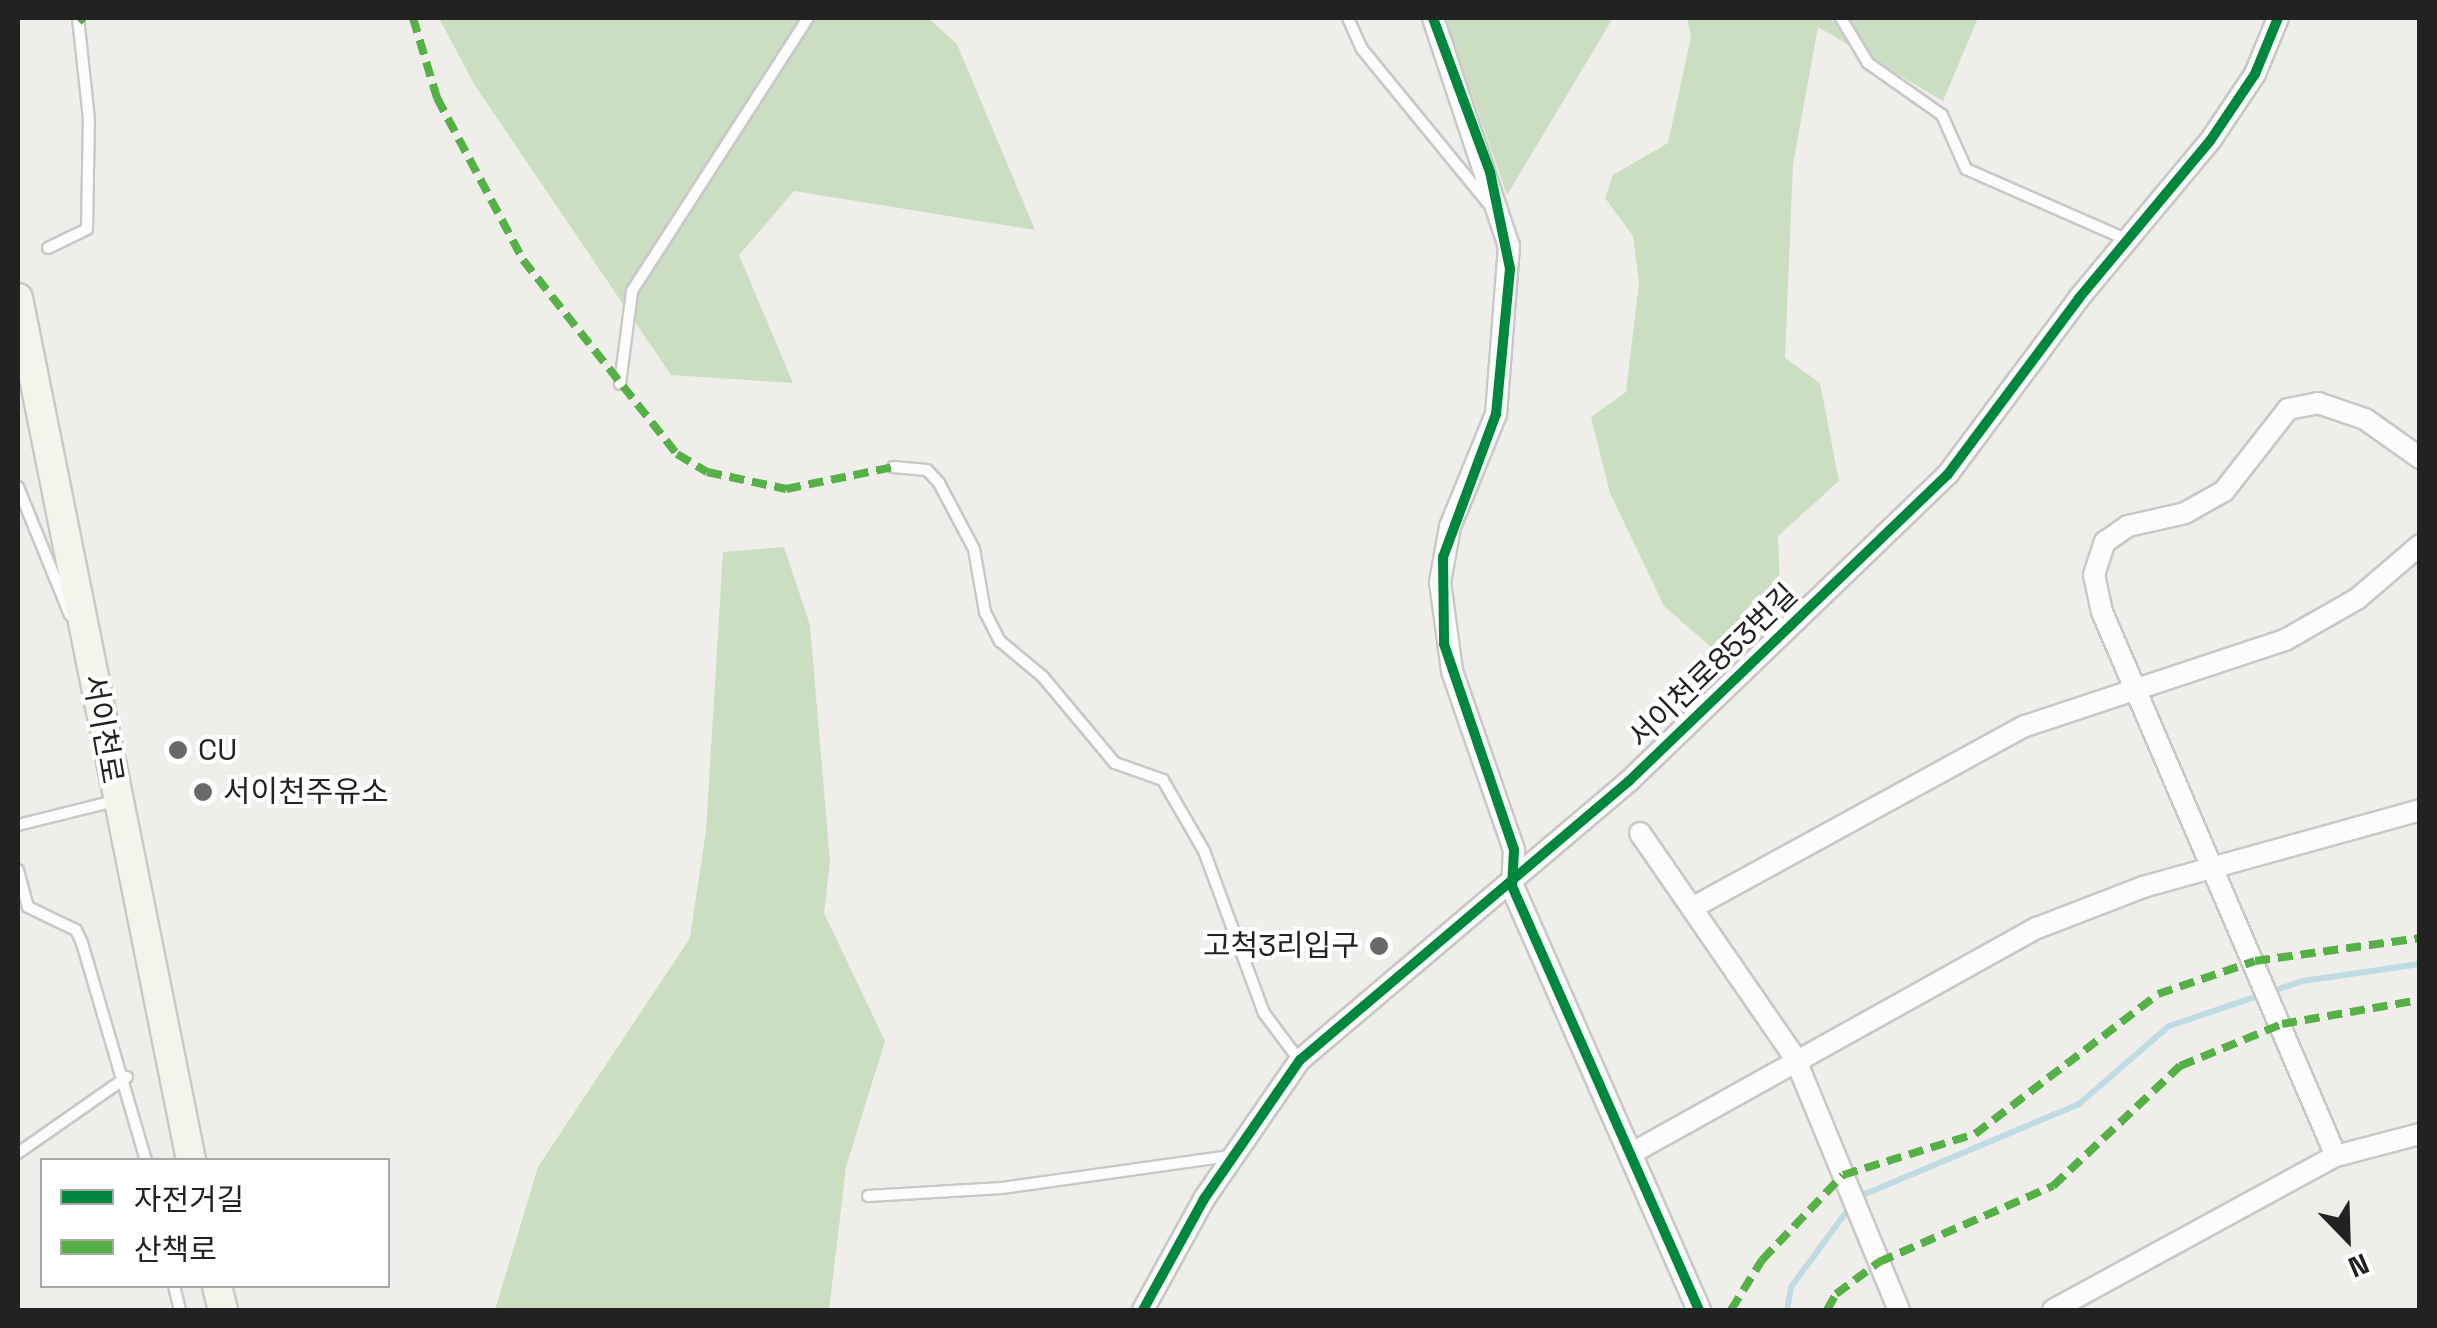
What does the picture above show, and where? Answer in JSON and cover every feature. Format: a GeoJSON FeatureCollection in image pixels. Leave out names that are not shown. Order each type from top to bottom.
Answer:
{"type":"FeatureCollection","features":[{"type":"Feature","properties":{"kind":"main road","name":"서이천로"},"geometry":{"type":"LineString","coordinates":[[18,298],[115,801],[191,1158]]}},
{"type":"Feature","properties":{"kind":"street"},"geometry":{"type":"LineString","coordinates":[[1434,18],[1505,226],[1510,269],[1496,414],[1450,527],[1440,582],[1452,671],[1514,850],[1512,886],[1699,1310]]}},
{"type":"Feature","properties":{"kind":"street","name":"서이천로853번길"},"geometry":{"type":"LineString","coordinates":[[1143,1310],[1232,1156],[1300,1060],[1397,972],[1512,886],[1919,507],[2233,107],[2278,18]]}},
{"type":"Feature","properties":{"kind":"street"},"geometry":{"type":"LineString","coordinates":[[2336,1156],[2136,691],[2094,575],[2105,542],[2224,491],[2288,410],[2318,402],[2365,419],[2420,458]]}},
{"type":"Feature","properties":{"kind":"street"},"geometry":{"type":"LineString","coordinates":[[1692,908],[2025,726],[2285,640],[2357,599],[2420,545]]}},
{"type":"Feature","properties":{"kind":"street"},"geometry":{"type":"LineString","coordinates":[[1632,1152],[1794,1058],[2037,928],[2214,867],[2420,810]]}},
{"type":"Feature","properties":{"kind":"street"},"geometry":{"type":"LineString","coordinates":[[1640,833],[1794,1058],[1899,1310]]}},
{"type":"Feature","properties":{"kind":"street"},"geometry":{"type":"LineString","coordinates":[[2053,1310],[2336,1156],[2420,1134]]}},
{"type":"Feature","properties":{"kind":"lane"},"geometry":{"type":"LineString","coordinates":[[48,248],[87,229],[89,119],[78,18]]}},
{"type":"Feature","properties":{"kind":"lane"},"geometry":{"type":"LineString","coordinates":[[620,384],[632,291],[808,18]]}},
{"type":"Feature","properties":{"kind":"lane"},"geometry":{"type":"LineString","coordinates":[[1348,18],[1362,49],[1505,226]]}},
{"type":"Feature","properties":{"kind":"lane"},"geometry":{"type":"LineString","coordinates":[[1840,18],[1868,63],[1942,115],[1966,169],[2128,241]]}},
{"type":"Feature","properties":{"kind":"lane"},"geometry":{"type":"LineString","coordinates":[[894,467],[927,470],[939,483],[974,549],[984,612],[1000,641],[1043,677],[1115,763],[1163,780],[1204,850],[1264,1013],[1300,1060]]}},
{"type":"Feature","properties":{"kind":"lane"},"geometry":{"type":"LineString","coordinates":[[18,487],[90,656]]}},
{"type":"Feature","properties":{"kind":"lane"},"geometry":{"type":"LineString","coordinates":[[18,825],[115,801]]}},
{"type":"Feature","properties":{"kind":"lane"},"geometry":{"type":"LineString","coordinates":[[18,870],[28,907],[76,930],[82,943],[127,1077],[146,1158]]}},
{"type":"Feature","properties":{"kind":"lane"},"geometry":{"type":"LineString","coordinates":[[18,1153],[127,1077]]}},
{"type":"Feature","properties":{"kind":"lane"},"geometry":{"type":"LineString","coordinates":[[868,1196],[1002,1188],[1232,1156]]}},
{"type":"Feature","properties":{"kind":"green space"},"geometry":{"type":"Polygon","coordinates":[[[439,18],[928,18],[957,44],[1035,230],[794,191],[739,255],[793,383],[671,375],[474,84],[439,18]]]}},
{"type":"Feature","properties":{"kind":"green space"},"geometry":{"type":"Polygon","coordinates":[[[1449,18],[1613,18],[1507,195],[1447,23],[1449,18]]]}},
{"type":"Feature","properties":{"kind":"green space"},"geometry":{"type":"Polygon","coordinates":[[[1687,18],[1978,18],[1943,101],[1818,27],[1793,164],[1785,358],[1820,383],[1839,481],[1778,536],[1780,591],[1712,648],[1664,606],[1610,493],[1591,417],[1626,392],[1639,283],[1633,236],[1605,198],[1613,175],[1668,143],[1691,37],[1687,18]]]}},
{"type":"Feature","properties":{"kind":"green space"},"geometry":{"type":"Polygon","coordinates":[[[784,547],[810,625],[830,862],[824,913],[885,1041],[846,1167],[829,1310],[495,1310],[538,1167],[690,938],[706,831],[723,552],[784,547]]]}},
{"type":"Feature","properties":{"kind":"waterway"},"geometry":{"type":"LineString","coordinates":[[1858,1197],[2079,1104],[2169,1026],[2303,981],[2420,964]]}},
{"type":"Feature","properties":{"kind":"waterway"},"geometry":{"type":"LineString","coordinates":[[1787,1310],[1791,1287],[1850,1207]]}},
{"type":"Feature","properties":{"kind":"marked path"},"geometry":{"type":"LineString","coordinates":[[79,22],[83,18]]}},
{"type":"Feature","properties":{"kind":"marked path"},"geometry":{"type":"LineString","coordinates":[[413,18],[437,98],[523,260],[677,454],[707,472],[786,489],[893,467]]}},
{"type":"Feature","properties":{"kind":"marked path"},"geometry":{"type":"LineString","coordinates":[[1731,1310],[1762,1260],[1843,1175],[1975,1134],[2158,994],[2255,961],[2420,938]]}},
{"type":"Feature","properties":{"kind":"marked path"},"geometry":{"type":"LineString","coordinates":[[1827,1310],[1836,1294],[1879,1262],[2053,1186],[2180,1066],[2282,1024],[2420,1000]]}},
{"type":"Feature","properties":{"kind":"cycle path"},"geometry":{"type":"LineString","coordinates":[[1433,18],[1490,172],[1510,269],[1496,414],[1443,557],[1444,644],[1514,850],[1512,886],[1699,1310]]}},
{"type":"Feature","properties":{"kind":"cycle path"},"geometry":{"type":"LineString","coordinates":[[1143,1310],[1204,1199],[1300,1060],[1629,781],[1948,474],[2079,298],[2210,141],[2255,74],[2278,18]]}},
{"type":"Feature","properties":{"kind":"place","name":"CU"},"geometry":{"type":"Point","coordinates":[178,750]}},
{"type":"Feature","properties":{"kind":"place","name":"서이천주유소"},"geometry":{"type":"Point","coordinates":[203,792]}},
{"type":"Feature","properties":{"kind":"place","name":"고척3리입구"},"geometry":{"type":"Point","coordinates":[1379,946]}}]}
